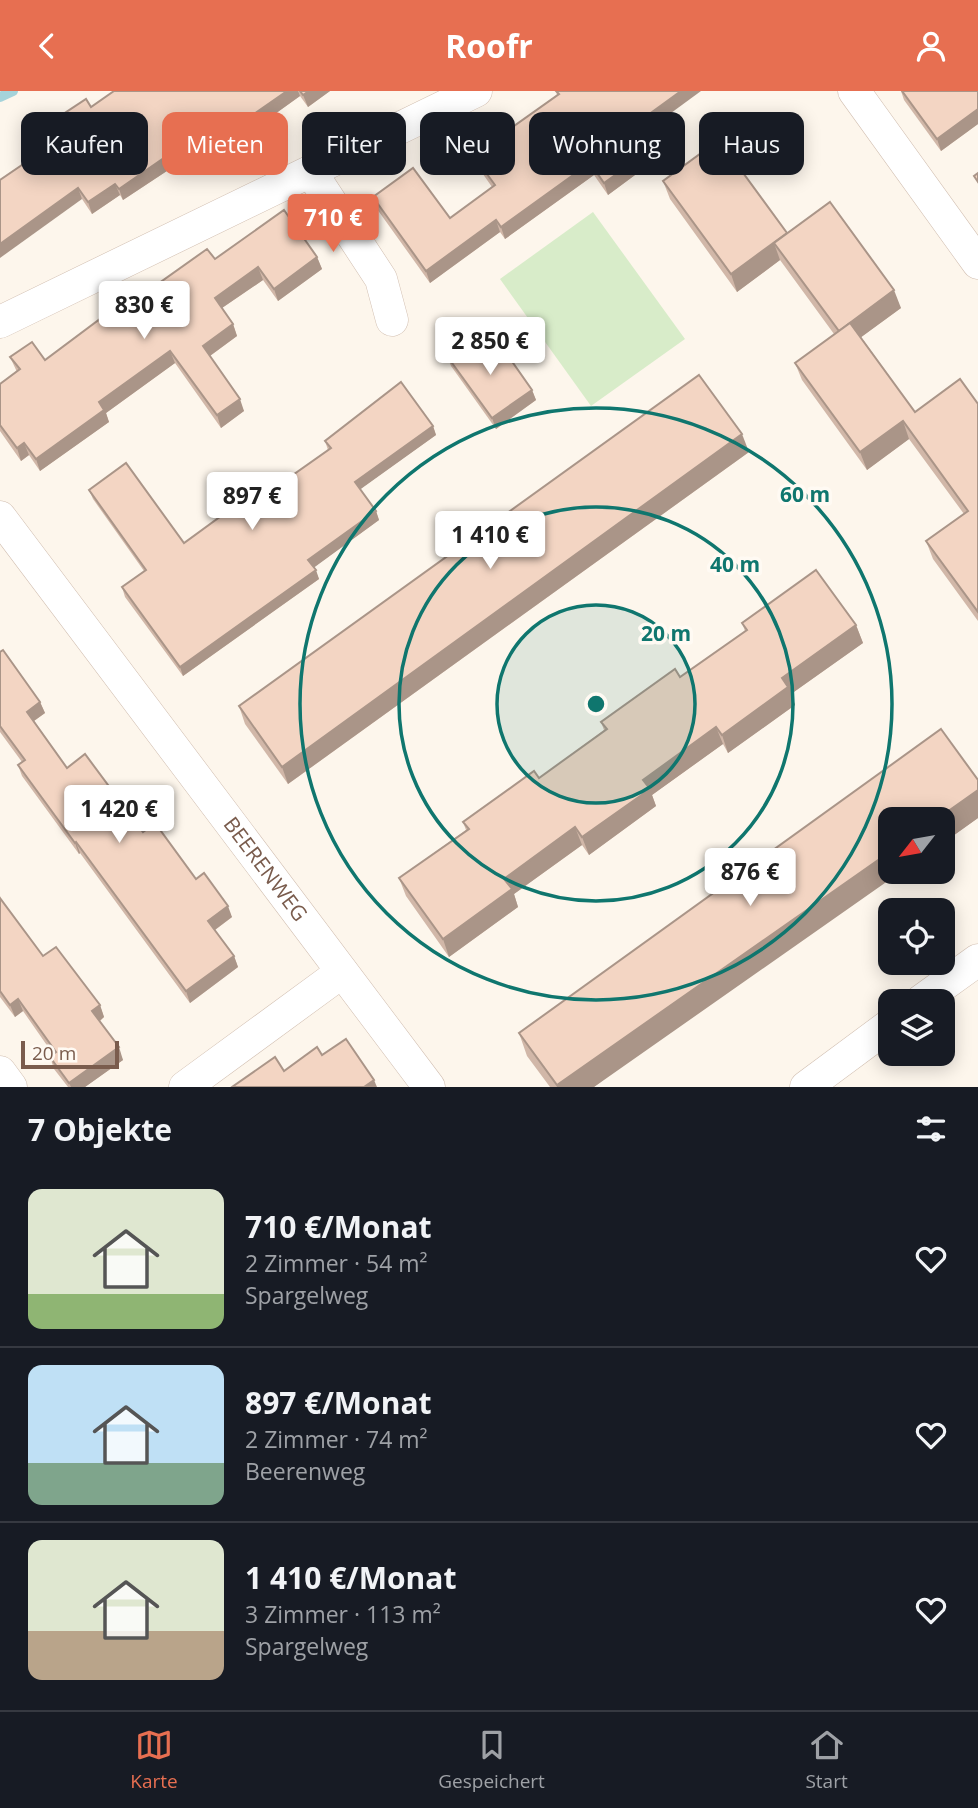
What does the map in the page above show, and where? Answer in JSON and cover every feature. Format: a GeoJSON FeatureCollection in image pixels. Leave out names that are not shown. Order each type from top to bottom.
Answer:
{"type":"FeatureCollection","features":[{"type":"Feature","properties":{"kind":"street"},"geometry":{"type":"LineString","coordinates":[[406,125],[476,91]]}},
{"type":"Feature","properties":{"kind":"street"},"geometry":{"type":"LineString","coordinates":[[854,91],[978,263]]}},
{"type":"Feature","properties":{"kind":"street"},"geometry":{"type":"LineString","coordinates":[[0,322],[305,175]]}},
{"type":"Feature","properties":{"kind":"street"},"geometry":{"type":"LineString","coordinates":[[313,175],[381,279],[392,320]]}},
{"type":"Feature","properties":{"kind":"street","name":"BEERENWEG"},"geometry":{"type":"LineString","coordinates":[[0,517],[429,1087]]}},
{"type":"Feature","properties":{"kind":"street"},"geometry":{"type":"LineString","coordinates":[[938,989],[978,960]]}},
{"type":"Feature","properties":{"kind":"street"},"geometry":{"type":"LineString","coordinates":[[185,1087],[342,972]]}},
{"type":"Feature","properties":{"kind":"street"},"geometry":{"type":"LineString","coordinates":[[806,1087],[878,1034]]}},
{"type":"Feature","properties":{"kind":"street"},"geometry":{"type":"LineString","coordinates":[[0,1072],[12,1087]]}},
{"type":"Feature","properties":{"kind":"green space"},"geometry":{"type":"Polygon","coordinates":[[[593,212],[685,339],[591,406],[500,279],[593,212]]]}},
{"type":"Feature","properties":{"kind":"building"},"geometry":{"type":"Polygon","coordinates":[[[114,91],[287,91],[257,112],[162,112],[162,159],[148,169],[148,112],[66,112],[86,99],[91,107],[114,91]]]}},
{"type":"Feature","properties":{"kind":"building"},"geometry":{"type":"Polygon","coordinates":[[[556,91],[681,91],[652,112],[534,112],[559,94],[556,91]]]}},
{"type":"Feature","properties":{"kind":"building"},"geometry":{"type":"Polygon","coordinates":[[[902,91],[978,91],[978,109],[937,139],[902,91]]]}},
{"type":"Feature","properties":{"kind":"building"},"geometry":{"type":"Polygon","coordinates":[[[529,115],[529,175],[573,175],[501,227],[496,220],[426,271],[373,197],[413,168],[450,218],[495,185],[488,175],[515,175],[515,125],[529,115]]]}},
{"type":"Feature","properties":{"kind":"building"},"geometry":{"type":"Polygon","coordinates":[[[699,155],[699,175],[745,175],[787,233],[731,274],[663,181],[671,175],[685,175],[685,165],[699,155]]]}},
{"type":"Feature","properties":{"kind":"building"},"geometry":{"type":"Polygon","coordinates":[[[21,166],[21,175],[139,175],[119,189],[115,184],[88,202],[78,188],[0,244],[0,180],[21,166]]]}},
{"type":"Feature","properties":{"kind":"building"},"geometry":{"type":"Polygon","coordinates":[[[598,175],[615,175],[604,183],[598,175]]]}},
{"type":"Feature","properties":{"kind":"building"},"geometry":{"type":"Polygon","coordinates":[[[830,202],[894,290],[839,331],[774,243],[830,202]]]}},
{"type":"Feature","properties":{"kind":"building"},"geometry":{"type":"Polygon","coordinates":[[[284,210],[317,257],[274,289],[258,267],[215,298],[233,324],[203,346],[240,399],[217,415],[170,351],[99,402],[104,410],[36,459],[24,443],[17,448],[0,425],[0,384],[20,369],[10,357],[32,342],[45,360],[104,316],[107,320],[207,249],[215,259],[284,210]]]}},
{"type":"Feature","properties":{"kind":"building"},"geometry":{"type":"Polygon","coordinates":[[[850,323],[915,412],[960,379],[978,404],[978,612],[926,541],[968,511],[903,421],[860,452],[795,363],[850,323]]]}},
{"type":"Feature","properties":{"kind":"building"},"geometry":{"type":"Polygon","coordinates":[[[473,337],[489,360],[504,350],[532,390],[492,418],[447,356],[473,337]]]}},
{"type":"Feature","properties":{"kind":"building"},"geometry":{"type":"Polygon","coordinates":[[[699,375],[742,434],[282,767],[239,706],[699,375]]]}},
{"type":"Feature","properties":{"kind":"building"},"geometry":{"type":"Polygon","coordinates":[[[401,382],[433,426],[355,482],[376,511],[308,560],[316,570],[180,667],[122,587],[146,570],[89,490],[126,463],[184,543],[265,484],[270,491],[331,448],[325,441],[401,382]]]}},
{"type":"Feature","properties":{"kind":"building"},"geometry":{"type":"Polygon","coordinates":[[[816,570],[856,625],[782,678],[788,687],[722,735],[716,727],[643,780],[650,789],[582,837],[575,827],[504,879],[512,889],[443,939],[399,878],[469,829],[463,822],[534,771],[539,778],[607,729],[601,722],[675,669],[680,677],[747,630],[742,623],[816,570]]]}},
{"type":"Feature","properties":{"kind":"building"},"geometry":{"type":"Polygon","coordinates":[[[3,650],[40,702],[27,712],[67,768],[85,754],[143,832],[155,823],[196,879],[204,873],[228,906],[208,921],[234,956],[186,991],[18,765],[25,760],[0,726],[0,652],[3,650]]]}},
{"type":"Feature","properties":{"kind":"building"},"geometry":{"type":"Polygon","coordinates":[[[941,729],[978,780],[978,790],[954,807],[878,807],[878,860],[557,1085],[519,1033],[941,729]]]}},
{"type":"Feature","properties":{"kind":"building"},"geometry":{"type":"Polygon","coordinates":[[[0,898],[43,956],[56,947],[100,1005],[92,1011],[119,1047],[69,1083],[50,1057],[56,1052],[18,999],[10,1005],[0,991],[0,898]]]}},
{"type":"Feature","properties":{"kind":"building"},"geometry":{"type":"Polygon","coordinates":[[[346,1039],[374,1080],[364,1087],[232,1087],[275,1057],[284,1071],[317,1047],[322,1055],[346,1039]]]}},
{"type":"Feature","properties":{"kind":"waterway"},"geometry":{"type":"LineString","coordinates":[[0,97],[13,91]]}}]}
